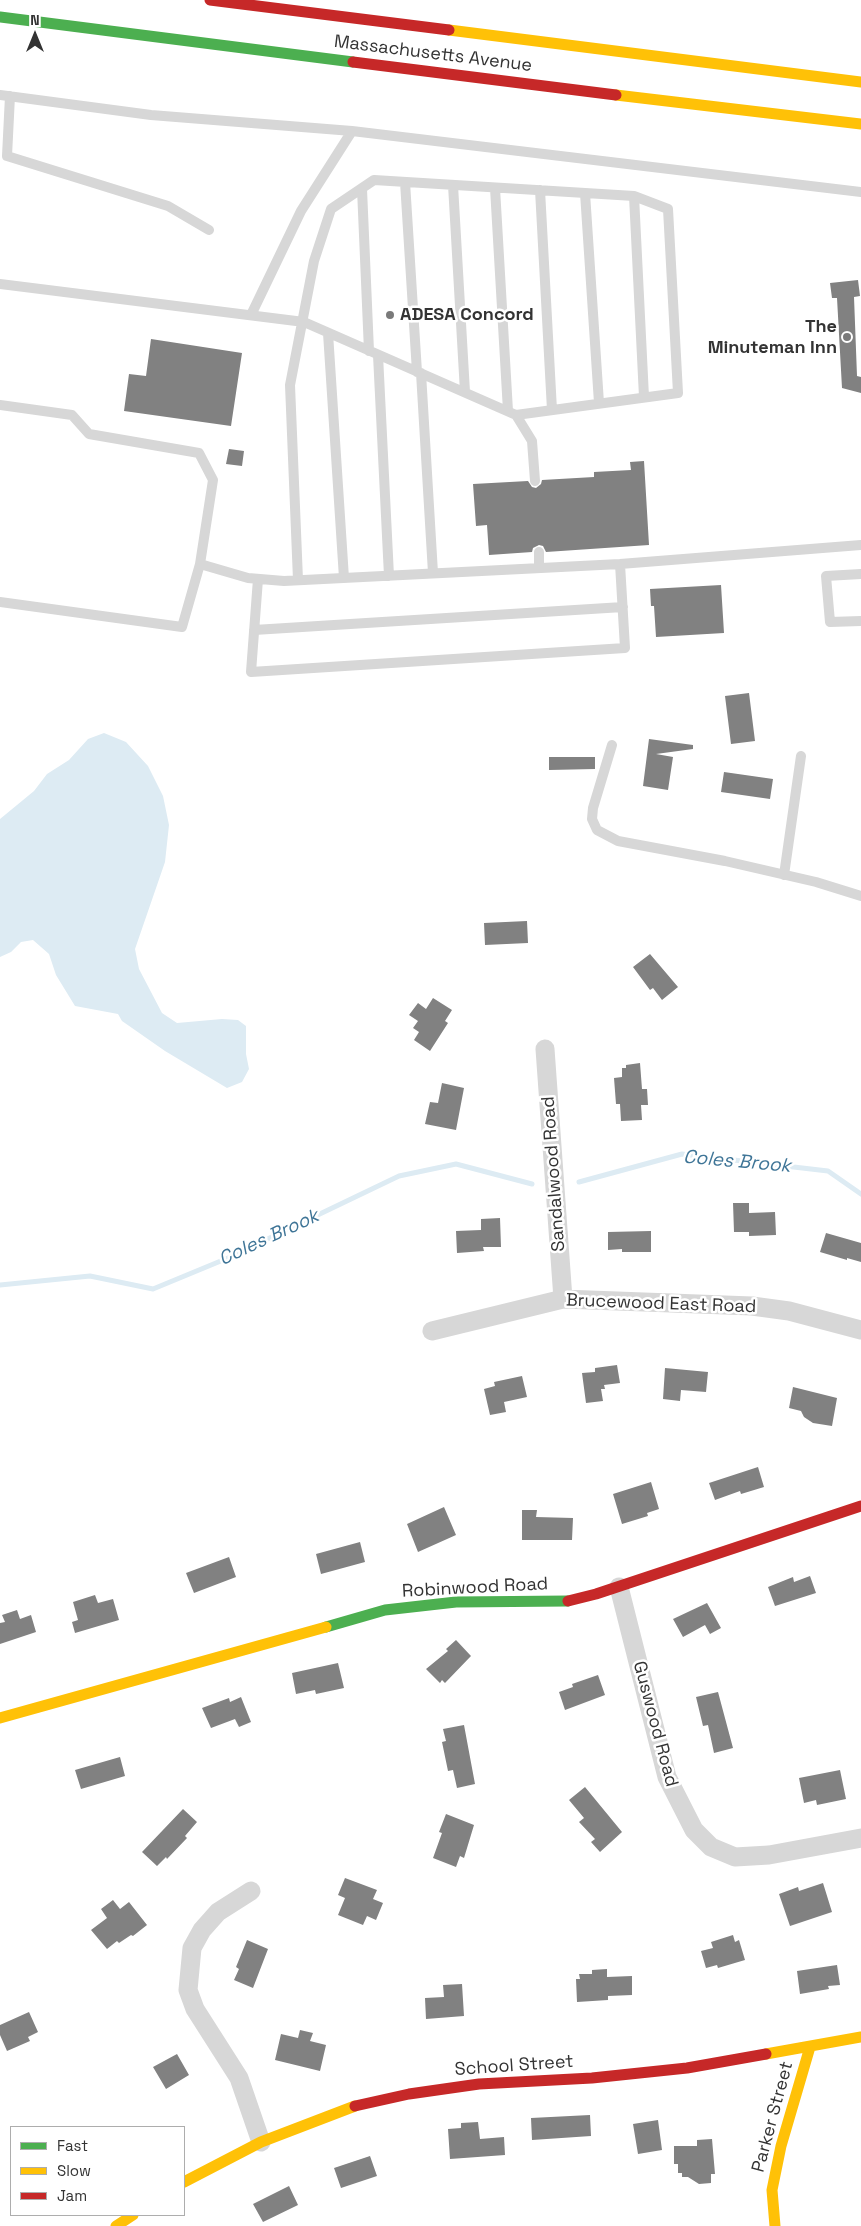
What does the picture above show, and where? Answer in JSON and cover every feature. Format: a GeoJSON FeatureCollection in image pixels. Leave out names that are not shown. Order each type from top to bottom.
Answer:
{"type":"FeatureCollection","features":[{"type":"Feature","properties":{"kind":"main road","name":"Massachusetts Avenue"},"geometry":{"type":"LineString","coordinates":[[210,0],[861,82]]}},
{"type":"Feature","properties":{"kind":"main road","name":"Massachusetts Avenue"},"geometry":{"type":"LineString","coordinates":[[0,17],[623,96],[861,124]]}},
{"type":"Feature","properties":{"kind":"main road","name":"Robinwood Road"},"geometry":{"type":"LineString","coordinates":[[0,1718],[385,1610],[456,1602],[567,1601],[619,1587],[861,1506]]}},
{"type":"Feature","properties":{"kind":"main road","name":"School Street"},"geometry":{"type":"LineString","coordinates":[[185,2181],[261,2142],[343,2109],[409,2094],[479,2084],[661,2072],[861,2037]]}},
{"type":"Feature","properties":{"kind":"main road","name":"Parker Street"},"geometry":{"type":"LineString","coordinates":[[775,2226],[772,2190],[781,2146],[810,2047]]}},
{"type":"Feature","properties":{"kind":"main road"},"geometry":{"type":"LineString","coordinates":[[116,2226],[131,2216]]}},
{"type":"Feature","properties":{"kind":"street","name":"Sandalwood Road"},"geometry":{"type":"LineString","coordinates":[[545,1049],[563,1299]]}},
{"type":"Feature","properties":{"kind":"street","name":"Brucewood East Road"},"geometry":{"type":"LineString","coordinates":[[432,1331],[563,1299],[752,1306],[789,1311],[861,1330]]}},
{"type":"Feature","properties":{"kind":"street","name":"Guswood Road"},"geometry":{"type":"LineString","coordinates":[[619,1587],[667,1777],[694,1830],[711,1847],[735,1857],[769,1855],[861,1838]]}},
{"type":"Feature","properties":{"kind":"street"},"geometry":{"type":"LineString","coordinates":[[251,1891],[218,1912],[202,1930],[192,1948],[188,1990],[195,2009],[239,2078],[261,2142]]}},
{"type":"Feature","properties":{"kind":"lane"},"geometry":{"type":"LineString","coordinates":[[209,230],[168,206],[7,156],[5,95],[151,115],[352,131],[861,192]]}},
{"type":"Feature","properties":{"kind":"lane"},"geometry":{"type":"LineString","coordinates":[[251,315],[301,211],[352,131]]}},
{"type":"Feature","properties":{"kind":"lane"},"geometry":{"type":"LineString","coordinates":[[0,284],[304,322],[512,413],[552,410],[678,392],[668,209],[634,196],[374,180],[331,209],[314,261],[304,322],[290,385],[298,580]]}},
{"type":"Feature","properties":{"kind":"lane"},"geometry":{"type":"LineString","coordinates":[[405,182],[433,573]]}},
{"type":"Feature","properties":{"kind":"lane"},"geometry":{"type":"LineString","coordinates":[[454,185],[465,392]]}},
{"type":"Feature","properties":{"kind":"lane"},"geometry":{"type":"LineString","coordinates":[[495,188],[512,413],[532,441],[535,481]]}},
{"type":"Feature","properties":{"kind":"lane"},"geometry":{"type":"LineString","coordinates":[[362,189],[389,576]]}},
{"type":"Feature","properties":{"kind":"lane"},"geometry":{"type":"LineString","coordinates":[[540,190],[552,410]]}},
{"type":"Feature","properties":{"kind":"lane"},"geometry":{"type":"LineString","coordinates":[[585,193],[600,403]]}},
{"type":"Feature","properties":{"kind":"lane"},"geometry":{"type":"LineString","coordinates":[[634,196],[644,397]]}},
{"type":"Feature","properties":{"kind":"lane"},"geometry":{"type":"LineString","coordinates":[[328,333],[344,578]]}},
{"type":"Feature","properties":{"kind":"lane"},"geometry":{"type":"LineString","coordinates":[[0,405],[72,415],[88,434],[199,453],[213,480],[200,564],[182,626],[0,602]]}},
{"type":"Feature","properties":{"kind":"lane"},"geometry":{"type":"LineString","coordinates":[[200,564],[258,579],[298,580],[620,564],[861,546]]}},
{"type":"Feature","properties":{"kind":"lane"},"geometry":{"type":"LineString","coordinates":[[539,552],[539,568]]}},
{"type":"Feature","properties":{"kind":"lane"},"geometry":{"type":"LineString","coordinates":[[258,579],[250,672],[625,648],[620,564]]}},
{"type":"Feature","properties":{"kind":"lane"},"geometry":{"type":"LineString","coordinates":[[861,574],[826,576],[830,622],[861,621]]}},
{"type":"Feature","properties":{"kind":"lane"},"geometry":{"type":"LineString","coordinates":[[254,630],[623,607]]}},
{"type":"Feature","properties":{"kind":"lane"},"geometry":{"type":"LineString","coordinates":[[612,745],[593,808],[592,819],[597,830],[618,841],[784,875],[861,896]]}},
{"type":"Feature","properties":{"kind":"lane"},"geometry":{"type":"LineString","coordinates":[[784,875],[801,756]]}},
{"type":"Feature","properties":{"kind":"shaded area"},"geometry":{"type":"Polygon","coordinates":[[[104,733],[126,742],[148,766],[163,796],[169,825],[165,862],[135,949],[139,969],[162,1013],[177,1023],[222,1019],[238,1020],[246,1026],[246,1054],[249,1069],[242,1082],[227,1088],[165,1051],[122,1021],[118,1014],[75,1006],[56,975],[49,954],[33,940],[21,942],[11,952],[0,957],[0,819],[34,791],[47,774],[69,760],[88,739],[104,733]]]}},
{"type":"Feature","properties":{"kind":"building","name":"The Minuteman Inn"},"geometry":{"type":"Polygon","coordinates":[[[858,280],[860,296],[854,297],[857,376],[861,377],[861,393],[842,388],[837,298],[832,298],[830,283],[858,280]]]}},
{"type":"Feature","properties":{"kind":"building"},"geometry":{"type":"Polygon","coordinates":[[[151,339],[242,353],[231,426],[124,411],[129,374],[146,376],[151,339]]]}},
{"type":"Feature","properties":{"kind":"building"},"geometry":{"type":"Polygon","coordinates":[[[229,449],[244,451],[242,466],[226,464],[229,449]]]}},
{"type":"Feature","properties":{"kind":"building"},"geometry":{"type":"Polygon","coordinates":[[[644,461],[649,545],[546,552],[543,546],[539,545],[533,548],[532,552],[489,555],[487,525],[476,526],[473,484],[528,481],[532,487],[536,488],[541,484],[542,480],[594,477],[594,472],[631,470],[630,462],[644,461]]]}},
{"type":"Feature","properties":{"kind":"building"},"geometry":{"type":"Polygon","coordinates":[[[721,585],[724,633],[656,637],[654,606],[651,606],[650,589],[721,585]]]}},
{"type":"Feature","properties":{"kind":"building"},"geometry":{"type":"Polygon","coordinates":[[[749,693],[755,741],[731,744],[725,696],[749,693]]]}},
{"type":"Feature","properties":{"kind":"building"},"geometry":{"type":"Polygon","coordinates":[[[649,739],[693,745],[693,749],[656,754],[673,757],[668,790],[643,786],[649,739]]]}},
{"type":"Feature","properties":{"kind":"building"},"geometry":{"type":"Polygon","coordinates":[[[549,757],[595,757],[595,769],[549,770],[549,757]]]}},
{"type":"Feature","properties":{"kind":"building"},"geometry":{"type":"Polygon","coordinates":[[[724,772],[773,779],[770,799],[721,792],[724,772]]]}},
{"type":"Feature","properties":{"kind":"building"},"geometry":{"type":"Polygon","coordinates":[[[527,921],[528,943],[485,945],[484,923],[527,921]]]}},
{"type":"Feature","properties":{"kind":"building"},"geometry":{"type":"Polygon","coordinates":[[[650,954],[678,987],[662,1000],[653,988],[650,990],[633,967],[650,954]]]}},
{"type":"Feature","properties":{"kind":"building"},"geometry":{"type":"Polygon","coordinates":[[[433,998],[452,1010],[445,1021],[448,1023],[430,1051],[414,1040],[419,1032],[413,1028],[418,1021],[409,1015],[418,1003],[426,1009],[433,998]]]}},
{"type":"Feature","properties":{"kind":"building"},"geometry":{"type":"Polygon","coordinates":[[[640,1063],[642,1089],[647,1089],[648,1105],[641,1105],[642,1120],[621,1121],[620,1104],[616,1104],[614,1078],[622,1077],[622,1068],[626,1068],[626,1065],[640,1063]]]}},
{"type":"Feature","properties":{"kind":"building"},"geometry":{"type":"Polygon","coordinates":[[[442,1083],[464,1088],[456,1130],[425,1124],[430,1102],[438,1103],[442,1083]]]}},
{"type":"Feature","properties":{"kind":"building"},"geometry":{"type":"Polygon","coordinates":[[[733,1203],[749,1203],[749,1213],[775,1212],[776,1235],[749,1236],[749,1232],[734,1232],[733,1203]]]}},
{"type":"Feature","properties":{"kind":"building"},"geometry":{"type":"Polygon","coordinates":[[[500,1218],[501,1247],[483,1247],[484,1251],[457,1253],[456,1231],[481,1230],[481,1219],[500,1218]]]}},
{"type":"Feature","properties":{"kind":"building"},"geometry":{"type":"Polygon","coordinates":[[[651,1231],[651,1252],[622,1252],[622,1249],[608,1250],[608,1232],[651,1231]]]}},
{"type":"Feature","properties":{"kind":"building"},"geometry":{"type":"Polygon","coordinates":[[[826,1233],[861,1243],[861,1262],[820,1252],[826,1233]]]}},
{"type":"Feature","properties":{"kind":"building"},"geometry":{"type":"Polygon","coordinates":[[[617,1365],[620,1383],[604,1385],[605,1389],[601,1389],[603,1401],[586,1403],[582,1373],[595,1372],[595,1368],[617,1365]]]}},
{"type":"Feature","properties":{"kind":"building"},"geometry":{"type":"Polygon","coordinates":[[[665,1368],[708,1372],[706,1392],[681,1390],[680,1401],[663,1399],[665,1368]]]}},
{"type":"Feature","properties":{"kind":"building"},"geometry":{"type":"Polygon","coordinates":[[[522,1376],[527,1397],[504,1402],[506,1412],[490,1415],[484,1389],[495,1386],[494,1382],[522,1376]]]}},
{"type":"Feature","properties":{"kind":"building"},"geometry":{"type":"Polygon","coordinates":[[[793,1387],[837,1398],[832,1426],[813,1423],[804,1417],[801,1411],[789,1408],[793,1387]]]}},
{"type":"Feature","properties":{"kind":"building"},"geometry":{"type":"Polygon","coordinates":[[[758,1467],[764,1487],[741,1494],[740,1491],[715,1500],[709,1483],[758,1467]]]}},
{"type":"Feature","properties":{"kind":"building"},"geometry":{"type":"Polygon","coordinates":[[[651,1482],[659,1509],[647,1513],[648,1516],[622,1524],[613,1494],[651,1482]]]}},
{"type":"Feature","properties":{"kind":"building"},"geometry":{"type":"Polygon","coordinates":[[[444,1507],[456,1535],[418,1552],[407,1524],[444,1507]]]}},
{"type":"Feature","properties":{"kind":"building"},"geometry":{"type":"Polygon","coordinates":[[[522,1510],[537,1510],[536,1517],[573,1518],[572,1540],[522,1540],[522,1510]]]}},
{"type":"Feature","properties":{"kind":"building"},"geometry":{"type":"Polygon","coordinates":[[[360,1542],[365,1562],[321,1574],[316,1554],[360,1542]]]}},
{"type":"Feature","properties":{"kind":"building"},"geometry":{"type":"Polygon","coordinates":[[[229,1557],[236,1577],[194,1593],[186,1573],[229,1557]]]}},
{"type":"Feature","properties":{"kind":"building"},"geometry":{"type":"Polygon","coordinates":[[[810,1576],[816,1593],[775,1606],[768,1587],[793,1577],[794,1582],[810,1576]]]}},
{"type":"Feature","properties":{"kind":"building"},"geometry":{"type":"Polygon","coordinates":[[[95,1595],[98,1603],[113,1599],[119,1620],[75,1633],[72,1622],[78,1620],[73,1602],[95,1595]]]}},
{"type":"Feature","properties":{"kind":"building"},"geometry":{"type":"Polygon","coordinates":[[[707,1603],[721,1628],[710,1634],[705,1625],[683,1637],[673,1619],[707,1603]]]}},
{"type":"Feature","properties":{"kind":"building"},"geometry":{"type":"Polygon","coordinates":[[[17,1610],[20,1619],[31,1615],[36,1632],[0,1644],[0,1623],[5,1622],[2,1615],[17,1610]]]}},
{"type":"Feature","properties":{"kind":"building"},"geometry":{"type":"Polygon","coordinates":[[[456,1640],[471,1656],[445,1683],[442,1680],[440,1683],[426,1669],[448,1651],[446,1649],[456,1640]]]}},
{"type":"Feature","properties":{"kind":"building"},"geometry":{"type":"Polygon","coordinates":[[[338,1663],[344,1688],[316,1694],[315,1690],[296,1694],[292,1673],[338,1663]]]}},
{"type":"Feature","properties":{"kind":"building"},"geometry":{"type":"Polygon","coordinates":[[[598,1675],[605,1695],[565,1710],[559,1692],[573,1687],[572,1684],[598,1675]]]}},
{"type":"Feature","properties":{"kind":"building"},"geometry":{"type":"Polygon","coordinates":[[[718,1692],[733,1748],[714,1753],[708,1725],[703,1726],[696,1697],[718,1692]]]}},
{"type":"Feature","properties":{"kind":"building"},"geometry":{"type":"Polygon","coordinates":[[[241,1697],[251,1722],[239,1727],[235,1719],[211,1728],[202,1708],[229,1698],[230,1702],[241,1697]]]}},
{"type":"Feature","properties":{"kind":"building"},"geometry":{"type":"Polygon","coordinates":[[[464,1725],[475,1784],[457,1788],[453,1770],[448,1771],[442,1742],[446,1741],[443,1729],[464,1725]]]}},
{"type":"Feature","properties":{"kind":"building"},"geometry":{"type":"Polygon","coordinates":[[[120,1757],[125,1776],[81,1789],[75,1770],[120,1757]]]}},
{"type":"Feature","properties":{"kind":"building"},"geometry":{"type":"Polygon","coordinates":[[[840,1770],[846,1799],[817,1805],[816,1800],[804,1803],[799,1778],[840,1770]]]}},
{"type":"Feature","properties":{"kind":"building"},"geometry":{"type":"Polygon","coordinates":[[[585,1787],[622,1832],[600,1852],[591,1842],[595,1839],[579,1822],[584,1818],[569,1800],[585,1787]]]}},
{"type":"Feature","properties":{"kind":"building"},"geometry":{"type":"Polygon","coordinates":[[[183,1809],[197,1822],[185,1836],[187,1838],[167,1859],[166,1857],[157,1866],[142,1852],[183,1809]]]}},
{"type":"Feature","properties":{"kind":"building"},"geometry":{"type":"Polygon","coordinates":[[[446,1814],[474,1825],[464,1858],[460,1856],[456,1867],[433,1858],[442,1833],[439,1832],[446,1814]]]}},
{"type":"Feature","properties":{"kind":"building"},"geometry":{"type":"Polygon","coordinates":[[[345,1878],[377,1890],[373,1899],[383,1903],[376,1920],[367,1916],[363,1925],[338,1915],[345,1898],[338,1895],[345,1878]]]}},
{"type":"Feature","properties":{"kind":"building"},"geometry":{"type":"Polygon","coordinates":[[[823,1883],[832,1912],[790,1926],[779,1894],[798,1887],[799,1891],[823,1883]]]}},
{"type":"Feature","properties":{"kind":"building"},"geometry":{"type":"Polygon","coordinates":[[[113,1900],[120,1909],[129,1902],[147,1925],[133,1936],[131,1935],[119,1943],[117,1941],[107,1949],[91,1930],[107,1918],[101,1909],[113,1900]]]}},
{"type":"Feature","properties":{"kind":"building"},"geometry":{"type":"Polygon","coordinates":[[[733,1935],[735,1942],[739,1940],[745,1960],[718,1968],[717,1965],[706,1968],[701,1951],[713,1948],[711,1942],[733,1935]]]}},
{"type":"Feature","properties":{"kind":"building"},"geometry":{"type":"Polygon","coordinates":[[[247,1940],[268,1949],[253,1988],[234,1980],[239,1969],[236,1967],[247,1940]]]}},
{"type":"Feature","properties":{"kind":"building"},"geometry":{"type":"Polygon","coordinates":[[[837,1965],[840,1985],[828,1986],[829,1989],[800,1994],[797,1971],[837,1965]]]}},
{"type":"Feature","properties":{"kind":"building"},"geometry":{"type":"Polygon","coordinates":[[[607,1969],[607,1977],[632,1976],[632,1995],[608,1996],[608,2000],[577,2002],[576,1979],[580,1979],[579,1974],[592,1974],[592,1970],[607,1969]]]}},
{"type":"Feature","properties":{"kind":"building"},"geometry":{"type":"Polygon","coordinates":[[[462,1984],[464,2016],[426,2019],[425,1998],[444,1997],[443,1985],[462,1984]]]}},
{"type":"Feature","properties":{"kind":"building"},"geometry":{"type":"Polygon","coordinates":[[[29,2012],[38,2032],[28,2037],[30,2041],[7,2051],[0,2035],[0,2025],[29,2012]]]}},
{"type":"Feature","properties":{"kind":"building"},"geometry":{"type":"Polygon","coordinates":[[[300,2030],[313,2033],[310,2041],[326,2045],[320,2071],[275,2060],[281,2034],[298,2038],[300,2030]]]}},
{"type":"Feature","properties":{"kind":"building"},"geometry":{"type":"Polygon","coordinates":[[[177,2054],[189,2075],[166,2089],[153,2067],[177,2054]]]}},
{"type":"Feature","properties":{"kind":"building"},"geometry":{"type":"Polygon","coordinates":[[[590,2115],[591,2136],[532,2140],[531,2118],[590,2115]]]}},
{"type":"Feature","properties":{"kind":"building"},"geometry":{"type":"Polygon","coordinates":[[[658,2120],[662,2150],[638,2154],[633,2124],[658,2120]]]}},
{"type":"Feature","properties":{"kind":"building"},"geometry":{"type":"Polygon","coordinates":[[[478,2122],[480,2139],[504,2137],[505,2155],[450,2159],[448,2129],[461,2128],[461,2123],[478,2122]]]}},
{"type":"Feature","properties":{"kind":"building"},"geometry":{"type":"Polygon","coordinates":[[[712,2139],[715,2174],[711,2174],[711,2183],[699,2184],[688,2177],[682,2177],[682,2173],[678,2173],[678,2164],[674,2164],[674,2146],[697,2146],[697,2140],[712,2139]]]}},
{"type":"Feature","properties":{"kind":"building"},"geometry":{"type":"Polygon","coordinates":[[[370,2156],[377,2176],[341,2188],[334,2168],[370,2156]]]}},
{"type":"Feature","properties":{"kind":"building"},"geometry":{"type":"Polygon","coordinates":[[[289,2186],[298,2205],[263,2222],[253,2204],[289,2186]]]}},
{"type":"Feature","properties":{"kind":"waterway","name":"Coles Brook"},"geometry":{"type":"LineString","coordinates":[[579,1182],[682,1154],[828,1171],[861,1194]]}},
{"type":"Feature","properties":{"kind":"waterway","name":"Coles Brook"},"geometry":{"type":"LineString","coordinates":[[0,1285],[90,1276],[153,1289],[228,1258],[399,1176],[456,1164],[532,1184]]}},
{"type":"Feature","properties":{"kind":"traffic: fast"},"geometry":{"type":"LineString","coordinates":[[0,17],[353,62]]}},
{"type":"Feature","properties":{"kind":"traffic: fast"},"geometry":{"type":"LineString","coordinates":[[326,1627],[385,1610],[456,1602],[568,1601]]}},
{"type":"Feature","properties":{"kind":"traffic: slow"},"geometry":{"type":"LineString","coordinates":[[449,30],[861,82]]}},
{"type":"Feature","properties":{"kind":"traffic: slow"},"geometry":{"type":"LineString","coordinates":[[616,95],[861,124]]}},
{"type":"Feature","properties":{"kind":"traffic: slow"},"geometry":{"type":"LineString","coordinates":[[0,1718],[326,1627]]}},
{"type":"Feature","properties":{"kind":"traffic: slow"},"geometry":{"type":"LineString","coordinates":[[766,2054],[861,2037]]}},
{"type":"Feature","properties":{"kind":"traffic: slow"},"geometry":{"type":"LineString","coordinates":[[775,2226],[772,2190],[781,2146],[810,2047]]}},
{"type":"Feature","properties":{"kind":"traffic: slow"},"geometry":{"type":"LineString","coordinates":[[185,2181],[261,2142],[355,2106]]}},
{"type":"Feature","properties":{"kind":"traffic: slow"},"geometry":{"type":"LineString","coordinates":[[116,2226],[131,2216]]}},
{"type":"Feature","properties":{"kind":"traffic: jam"},"geometry":{"type":"LineString","coordinates":[[210,0],[449,30]]}},
{"type":"Feature","properties":{"kind":"traffic: jam"},"geometry":{"type":"LineString","coordinates":[[353,62],[616,95]]}},
{"type":"Feature","properties":{"kind":"traffic: jam"},"geometry":{"type":"LineString","coordinates":[[568,1601],[596,1594],[861,1506]]}},
{"type":"Feature","properties":{"kind":"traffic: jam"},"geometry":{"type":"LineString","coordinates":[[355,2106],[409,2094],[479,2084],[592,2078],[687,2068],[766,2054]]}},
{"type":"Feature","properties":{"kind":"place","name":"ADESA Concord"},"geometry":{"type":"Point","coordinates":[390,315]}},
{"type":"Feature","properties":{"kind":"place","name":"The Minuteman Inn"},"geometry":{"type":"Point","coordinates":[847,337]}}]}
